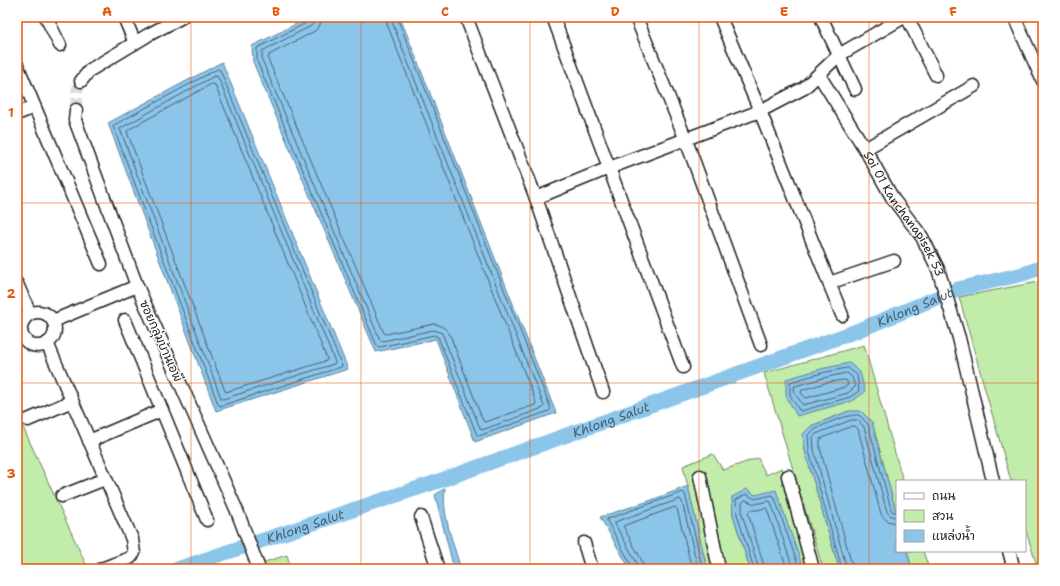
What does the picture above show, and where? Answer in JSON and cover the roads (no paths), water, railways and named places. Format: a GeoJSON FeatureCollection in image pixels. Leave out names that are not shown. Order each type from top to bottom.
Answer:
{"type":"FeatureCollection","features":[{"type":"Feature","properties":{"kind":"street"},"geometry":{"type":"LineString","coordinates":[[46,17],[60,45]]}},
{"type":"Feature","properties":{"kind":"street"},"geometry":{"type":"LineString","coordinates":[[124,17],[135,43]]}},
{"type":"Feature","properties":{"kind":"street"},"geometry":{"type":"LineString","coordinates":[[81,81],[90,70],[182,17]]}},
{"type":"Feature","properties":{"kind":"street"},"geometry":{"type":"LineString","coordinates":[[466,17],[536,198],[603,392]]}},
{"type":"Feature","properties":{"kind":"street"},"geometry":{"type":"LineString","coordinates":[[553,17],[683,367]]}},
{"type":"Feature","properties":{"kind":"street"},"geometry":{"type":"LineString","coordinates":[[636,17],[686,140],[761,345]]}},
{"type":"Feature","properties":{"kind":"street"},"geometry":{"type":"LineString","coordinates":[[720,17],[842,315]]}},
{"type":"Feature","properties":{"kind":"street"},"geometry":{"type":"LineString","coordinates":[[821,17],[855,89]]}},
{"type":"Feature","properties":{"kind":"street"},"geometry":{"type":"LineString","coordinates":[[536,198],[609,168],[760,112],[804,88],[839,55],[904,17]]}},
{"type":"Feature","properties":{"kind":"street"},"geometry":{"type":"LineString","coordinates":[[908,17],[936,75]]}},
{"type":"Feature","properties":{"kind":"street"},"geometry":{"type":"LineString","coordinates":[[1014,17],[1043,81]]}},
{"type":"Feature","properties":{"kind":"street"},"geometry":{"type":"LineString","coordinates":[[17,65],[101,264]]}},
{"type":"Feature","properties":{"kind":"street","name":"Soi 01 Kanchanapisek 53"},"geometry":{"type":"LineString","coordinates":[[819,75],[865,149],[893,199],[922,237],[938,269],[959,338],[993,480]]}},
{"type":"Feature","properties":{"kind":"street"},"geometry":{"type":"LineString","coordinates":[[865,149],[974,86]]}},
{"type":"Feature","properties":{"kind":"street"},"geometry":{"type":"LineString","coordinates":[[17,114],[34,107]]}},
{"type":"Feature","properties":{"kind":"street","name":"ซอยกลุ่มบ้านเอพี"},"geometry":{"type":"LineString","coordinates":[[76,110],[75,120],[137,286],[237,511],[259,569]]}},
{"type":"Feature","properties":{"kind":"street"},"geometry":{"type":"LineString","coordinates":[[829,283],[894,261]]}},
{"type":"Feature","properties":{"kind":"street"},"geometry":{"type":"LineString","coordinates":[[17,284],[30,314]]}},
{"type":"Feature","properties":{"kind":"street"},"geometry":{"type":"LineString","coordinates":[[53,321],[137,286]]}},
{"type":"Feature","properties":{"kind":"street"},"geometry":{"type":"LineString","coordinates":[[40,312],[50,316],[53,321],[55,326],[54,332],[47,343],[38,345],[33,344],[20,336],[23,322],[30,314],[40,312]]}},
{"type":"Feature","properties":{"kind":"street"},"geometry":{"type":"LineString","coordinates":[[125,320],[207,520]]}},
{"type":"Feature","properties":{"kind":"street"},"geometry":{"type":"LineString","coordinates":[[47,343],[132,539],[134,553],[130,558],[101,569]]}},
{"type":"Feature","properties":{"kind":"street"},"geometry":{"type":"LineString","coordinates":[[28,420],[72,401]]}},
{"type":"Feature","properties":{"kind":"street"},"geometry":{"type":"LineString","coordinates":[[89,441],[162,410]]}},
{"type":"Feature","properties":{"kind":"street"},"geometry":{"type":"LineString","coordinates":[[700,476],[719,569]]}},
{"type":"Feature","properties":{"kind":"street"},"geometry":{"type":"LineString","coordinates":[[788,476],[813,569]]}},
{"type":"Feature","properties":{"kind":"street"},"geometry":{"type":"LineString","coordinates":[[62,496],[106,479]]}},
{"type":"Feature","properties":{"kind":"street"},"geometry":{"type":"LineString","coordinates":[[421,517],[438,569]]}},
{"type":"Feature","properties":{"kind":"street"},"geometry":{"type":"LineString","coordinates":[[584,543],[592,569]]}},
{"type":"Feature","properties":{"kind":"street"},"geometry":{"type":"LineString","coordinates":[[1009,552],[1012,562],[1011,569]]}},
{"type":"Feature","properties":{"kind":"water"},"geometry":{"type":"Polygon","coordinates":[[[310,17],[400,17],[556,413],[475,442],[436,339],[376,352],[253,62],[252,46],[310,17]]]}},
{"type":"Feature","properties":{"kind":"water"},"geometry":{"type":"Polygon","coordinates":[[[222,62],[348,369],[216,411],[108,123],[222,62]]]}},
{"type":"Feature","properties":{"kind":"water"},"geometry":{"type":"Polygon","coordinates":[[[849,363],[860,372],[865,392],[852,401],[797,416],[786,396],[786,379],[849,363]]]}},
{"type":"Feature","properties":{"kind":"water"},"geometry":{"type":"Polygon","coordinates":[[[849,411],[861,411],[872,422],[896,511],[896,552],[907,552],[912,569],[839,569],[805,451],[803,434],[811,426],[849,411]]]}},
{"type":"Feature","properties":{"kind":"water"},"geometry":{"type":"Polygon","coordinates":[[[688,486],[707,569],[630,569],[600,517],[688,486]]]}},
{"type":"Feature","properties":{"kind":"water"},"geometry":{"type":"Polygon","coordinates":[[[445,488],[444,497],[446,518],[461,569],[454,569],[435,495],[445,488]]]}},
{"type":"Feature","properties":{"kind":"water"},"geometry":{"type":"Polygon","coordinates":[[[747,489],[755,495],[776,490],[802,565],[802,569],[750,569],[733,515],[732,497],[747,489]]]}},
{"type":"Feature","properties":{"kind":"waterway","name":"Khlong Salut"},"geometry":{"type":"LineString","coordinates":[[177,569],[436,482],[854,332],[958,289],[1023,274],[1043,267]]}},
{"type":"Feature","properties":{"kind":"tunnel"},"geometry":{"type":"LineString","coordinates":[[76,110],[77,91],[81,81]]}}]}
